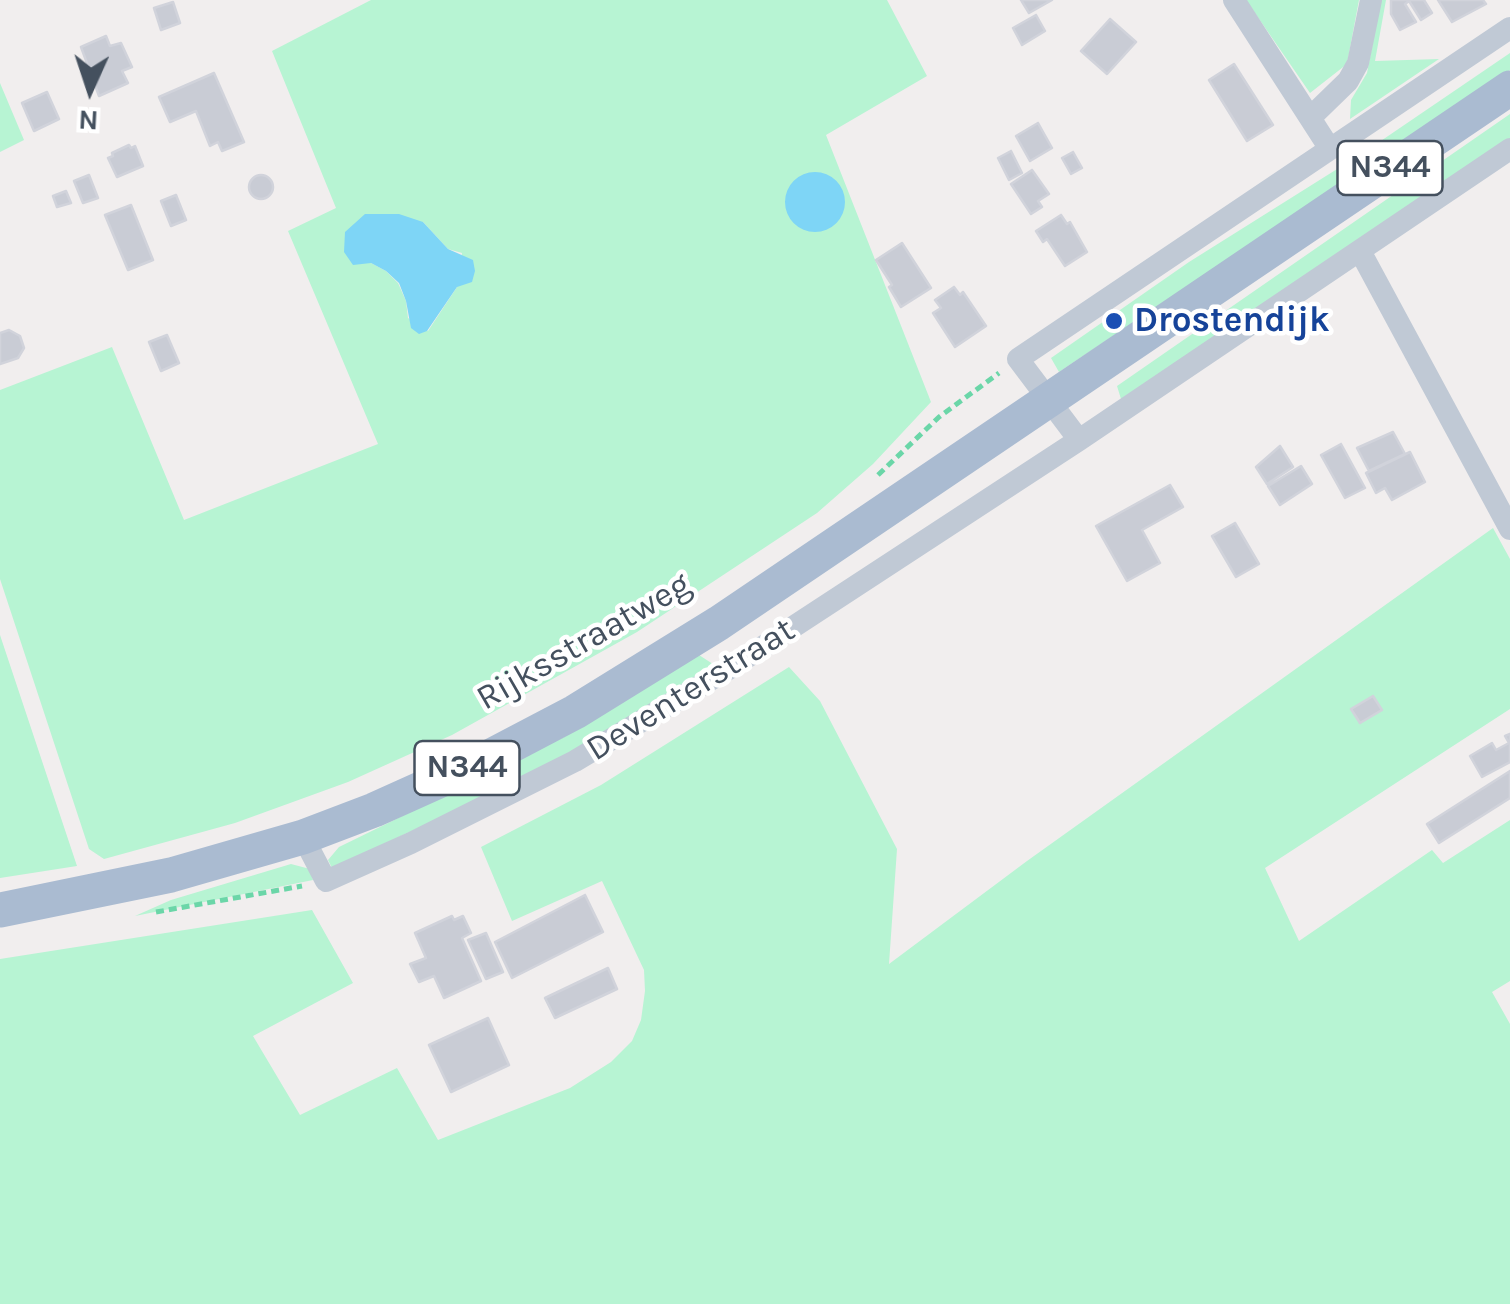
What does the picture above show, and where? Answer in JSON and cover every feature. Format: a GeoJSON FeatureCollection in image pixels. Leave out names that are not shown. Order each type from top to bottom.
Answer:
{"type":"FeatureCollection","features":[{"type":"Feature","properties":{"kind":"main road","name":"Deventerstraat"},"geometry":{"type":"LineString","coordinates":[[0,910],[171,875],[302,837],[458,772],[576,712],[718,623],[1510,88]]}},
{"type":"Feature","properties":{"kind":"street"},"geometry":{"type":"LineString","coordinates":[[1234,0],[1330,149]]}},
{"type":"Feature","properties":{"kind":"street"},"geometry":{"type":"LineString","coordinates":[[1312,116],[1348,81],[1358,63],[1371,0]]}},
{"type":"Feature","properties":{"kind":"street"},"geometry":{"type":"LineString","coordinates":[[1079,440],[1018,359],[1510,28]]}},
{"type":"Feature","properties":{"kind":"street","name":"Deventerstraat"},"geometry":{"type":"LineString","coordinates":[[302,837],[326,881],[575,761],[735,665],[1079,440],[1510,149]]}},
{"type":"Feature","properties":{"kind":"street"},"geometry":{"type":"LineString","coordinates":[[1360,251],[1510,529]]}},
{"type":"Feature","properties":{"kind":"path"},"geometry":{"type":"LineString","coordinates":[[876,478],[938,417],[1018,359]]}},
{"type":"Feature","properties":{"kind":"green space"},"geometry":{"type":"Polygon","coordinates":[[[371,0],[887,0],[927,76],[826,135],[931,402],[873,464],[817,513],[637,632],[452,735],[348,782],[235,823],[104,859],[89,849],[0,579],[0,390],[112,347],[184,520],[378,444],[288,231],[336,208],[272,51],[371,0]],[[423,222],[371,263],[398,283],[408,318],[428,331],[457,287],[462,253],[448,249],[423,222]]]}},
{"type":"Feature","properties":{"kind":"green space"},"geometry":{"type":"Polygon","coordinates":[[[1246,0],[1359,0],[1347,64],[1310,93],[1246,0]]]}},
{"type":"Feature","properties":{"kind":"green space"},"geometry":{"type":"Polygon","coordinates":[[[1381,0],[1386,0],[1375,61],[1439,59],[1350,119],[1351,100],[1367,73],[1381,0]]]}},
{"type":"Feature","properties":{"kind":"green space"},"geometry":{"type":"Polygon","coordinates":[[[1510,53],[1510,70],[1059,372],[1051,358],[1189,262],[1369,149],[1510,53]]]}},
{"type":"Feature","properties":{"kind":"green space"},"geometry":{"type":"Polygon","coordinates":[[[0,83],[24,140],[0,152],[0,83]]]}},
{"type":"Feature","properties":{"kind":"green space"},"geometry":{"type":"Polygon","coordinates":[[[1510,114],[1510,139],[1121,399],[1117,386],[1510,114]]]}},
{"type":"Feature","properties":{"kind":"green space"},"geometry":{"type":"Polygon","coordinates":[[[1493,528],[1510,559],[1510,709],[1265,868],[1299,941],[1432,850],[1443,863],[1510,820],[1510,981],[1492,992],[1510,1024],[1510,1304],[0,1304],[0,959],[312,910],[353,983],[253,1036],[300,1115],[397,1068],[438,1140],[570,1088],[611,1062],[632,1041],[641,1020],[644,970],[602,881],[512,921],[481,847],[601,785],[789,667],[820,701],[897,849],[889,964],[1493,528]]]}},
{"type":"Feature","properties":{"kind":"green space"},"geometry":{"type":"Polygon","coordinates":[[[0,635],[77,866],[0,878],[0,635]]]}},
{"type":"Feature","properties":{"kind":"green space"},"geometry":{"type":"Polygon","coordinates":[[[699,655],[716,666],[526,778],[332,868],[328,860],[339,847],[564,737],[699,655]]]}},
{"type":"Feature","properties":{"kind":"green space"},"geometry":{"type":"Polygon","coordinates":[[[291,864],[310,869],[313,880],[135,916],[171,900],[291,864]]]}},
{"type":"Feature","properties":{"kind":"water"},"geometry":{"type":"Polygon","coordinates":[[[815,172],[836,181],[845,202],[836,223],[815,232],[794,223],[785,202],[794,181],[815,172]]]}},
{"type":"Feature","properties":{"kind":"water"},"geometry":{"type":"Polygon","coordinates":[[[365,214],[399,214],[423,222],[448,249],[473,260],[472,282],[457,287],[427,331],[419,334],[411,328],[399,283],[371,263],[353,265],[344,252],[345,232],[365,214]]]}},
{"type":"Feature","properties":{"kind":"building"},"geometry":{"type":"Polygon","coordinates":[[[1021,0],[1052,0],[1029,13],[1021,0]]]}},
{"type":"Feature","properties":{"kind":"building"},"geometry":{"type":"Polygon","coordinates":[[[1391,0],[1424,0],[1432,13],[1421,20],[1409,1],[1405,4],[1416,22],[1400,30],[1391,14],[1391,0]]]}},
{"type":"Feature","properties":{"kind":"building"},"geometry":{"type":"Polygon","coordinates":[[[1438,0],[1483,0],[1486,4],[1452,22],[1438,0]]]}},
{"type":"Feature","properties":{"kind":"building"},"geometry":{"type":"Polygon","coordinates":[[[173,2],[180,23],[161,30],[154,8],[173,2]]]}},
{"type":"Feature","properties":{"kind":"building"},"geometry":{"type":"Polygon","coordinates":[[[1036,15],[1045,31],[1022,45],[1013,28],[1036,15]]]}},
{"type":"Feature","properties":{"kind":"building"},"geometry":{"type":"Polygon","coordinates":[[[1110,19],[1136,42],[1107,74],[1081,51],[1110,19]]]}},
{"type":"Feature","properties":{"kind":"building"},"geometry":{"type":"Polygon","coordinates":[[[106,36],[110,46],[121,43],[132,67],[122,71],[128,83],[99,96],[81,47],[106,36]]]}},
{"type":"Feature","properties":{"kind":"building"},"geometry":{"type":"Polygon","coordinates":[[[1234,64],[1273,125],[1247,141],[1209,80],[1234,64]]]}},
{"type":"Feature","properties":{"kind":"building"},"geometry":{"type":"Polygon","coordinates":[[[214,73],[244,142],[222,151],[218,142],[210,146],[196,111],[170,122],[159,97],[214,73]]]}},
{"type":"Feature","properties":{"kind":"building"},"geometry":{"type":"Polygon","coordinates":[[[47,92],[59,119],[34,131],[22,103],[47,92]]]}},
{"type":"Feature","properties":{"kind":"building"},"geometry":{"type":"Polygon","coordinates":[[[1038,123],[1052,148],[1030,161],[1016,136],[1038,123]]]}},
{"type":"Feature","properties":{"kind":"building"},"geometry":{"type":"Polygon","coordinates":[[[129,145],[135,146],[143,166],[117,177],[108,158],[129,145]]]}},
{"type":"Feature","properties":{"kind":"building"},"geometry":{"type":"Polygon","coordinates":[[[1011,151],[1022,173],[1009,180],[998,158],[1011,151]]]}},
{"type":"Feature","properties":{"kind":"building"},"geometry":{"type":"Polygon","coordinates":[[[1073,152],[1082,168],[1071,174],[1062,158],[1073,152]]]}},
{"type":"Feature","properties":{"kind":"building"},"geometry":{"type":"Polygon","coordinates":[[[1032,170],[1049,194],[1038,201],[1042,207],[1031,214],[1011,184],[1032,170]]]}},
{"type":"Feature","properties":{"kind":"building"},"geometry":{"type":"Polygon","coordinates":[[[89,175],[98,198],[83,203],[74,181],[89,175]]]}},
{"type":"Feature","properties":{"kind":"building"},"geometry":{"type":"Polygon","coordinates":[[[261,175],[270,178],[270,196],[261,199],[252,196],[249,187],[252,178],[261,175]]]}},
{"type":"Feature","properties":{"kind":"building"},"geometry":{"type":"Polygon","coordinates":[[[66,191],[71,203],[57,207],[53,196],[66,191]]]}},
{"type":"Feature","properties":{"kind":"building"},"geometry":{"type":"Polygon","coordinates":[[[176,195],[186,220],[171,226],[161,201],[176,195]]]}},
{"type":"Feature","properties":{"kind":"building"},"geometry":{"type":"Polygon","coordinates":[[[131,205],[153,260],[128,270],[105,215],[131,205]]]}},
{"type":"Feature","properties":{"kind":"building"},"geometry":{"type":"Polygon","coordinates":[[[1061,215],[1067,224],[1070,222],[1087,252],[1065,266],[1047,239],[1043,242],[1036,231],[1061,215]]]}},
{"type":"Feature","properties":{"kind":"building"},"geometry":{"type":"Polygon","coordinates":[[[902,243],[931,288],[901,307],[876,260],[902,243]]]}},
{"type":"Feature","properties":{"kind":"building"},"geometry":{"type":"Polygon","coordinates":[[[954,287],[960,295],[963,292],[986,326],[955,347],[933,313],[941,308],[935,300],[954,287]]]}},
{"type":"Feature","properties":{"kind":"building"},"geometry":{"type":"Polygon","coordinates":[[[9,330],[20,336],[24,348],[18,358],[0,364],[0,333],[9,330]]]}},
{"type":"Feature","properties":{"kind":"building"},"geometry":{"type":"Polygon","coordinates":[[[167,335],[179,363],[161,371],[149,342],[167,335]]]}},
{"type":"Feature","properties":{"kind":"building"},"geometry":{"type":"Polygon","coordinates":[[[1393,432],[1405,454],[1369,471],[1357,448],[1393,432]]]}},
{"type":"Feature","properties":{"kind":"building"},"geometry":{"type":"Polygon","coordinates":[[[1341,444],[1365,488],[1345,498],[1321,455],[1341,444]]]}},
{"type":"Feature","properties":{"kind":"building"},"geometry":{"type":"Polygon","coordinates":[[[1280,446],[1293,467],[1267,484],[1256,467],[1280,446]]]}},
{"type":"Feature","properties":{"kind":"building"},"geometry":{"type":"Polygon","coordinates":[[[1410,452],[1425,482],[1392,500],[1385,488],[1376,493],[1366,473],[1410,452]]]}},
{"type":"Feature","properties":{"kind":"building"},"geometry":{"type":"Polygon","coordinates":[[[1301,466],[1312,484],[1280,505],[1268,486],[1301,466]]]}},
{"type":"Feature","properties":{"kind":"building"},"geometry":{"type":"Polygon","coordinates":[[[1170,485],[1183,507],[1142,530],[1160,563],[1127,581],[1096,526],[1170,485]]]}},
{"type":"Feature","properties":{"kind":"building"},"geometry":{"type":"Polygon","coordinates":[[[1235,523],[1259,564],[1236,577],[1212,536],[1235,523]]]}},
{"type":"Feature","properties":{"kind":"building"},"geometry":{"type":"Polygon","coordinates":[[[1373,696],[1382,710],[1360,723],[1351,709],[1373,696]]]}},
{"type":"Feature","properties":{"kind":"building"},"geometry":{"type":"Polygon","coordinates":[[[1510,734],[1510,762],[1482,777],[1470,756],[1492,743],[1496,750],[1509,743],[1505,736],[1510,734]]]}},
{"type":"Feature","properties":{"kind":"building"},"geometry":{"type":"Polygon","coordinates":[[[1510,771],[1510,798],[1439,843],[1427,824],[1510,771]]]}},
{"type":"Feature","properties":{"kind":"building"},"geometry":{"type":"Polygon","coordinates":[[[585,895],[603,932],[512,978],[495,942],[585,895]]]}},
{"type":"Feature","properties":{"kind":"building"},"geometry":{"type":"Polygon","coordinates":[[[452,916],[454,920],[463,916],[471,933],[462,938],[481,981],[444,998],[434,976],[419,982],[410,964],[426,958],[415,933],[452,916]]]}},
{"type":"Feature","properties":{"kind":"building"},"geometry":{"type":"Polygon","coordinates":[[[486,933],[503,972],[486,979],[468,940],[486,933]]]}},
{"type":"Feature","properties":{"kind":"building"},"geometry":{"type":"Polygon","coordinates":[[[608,968],[617,989],[555,1018],[545,998],[608,968]]]}},
{"type":"Feature","properties":{"kind":"building"},"geometry":{"type":"Polygon","coordinates":[[[488,1018],[509,1065],[451,1092],[429,1045],[488,1018]]]}},
{"type":"Feature","properties":{"kind":"place","name":"Drostendijk"},"geometry":{"type":"Point","coordinates":[1114,321]}}]}
